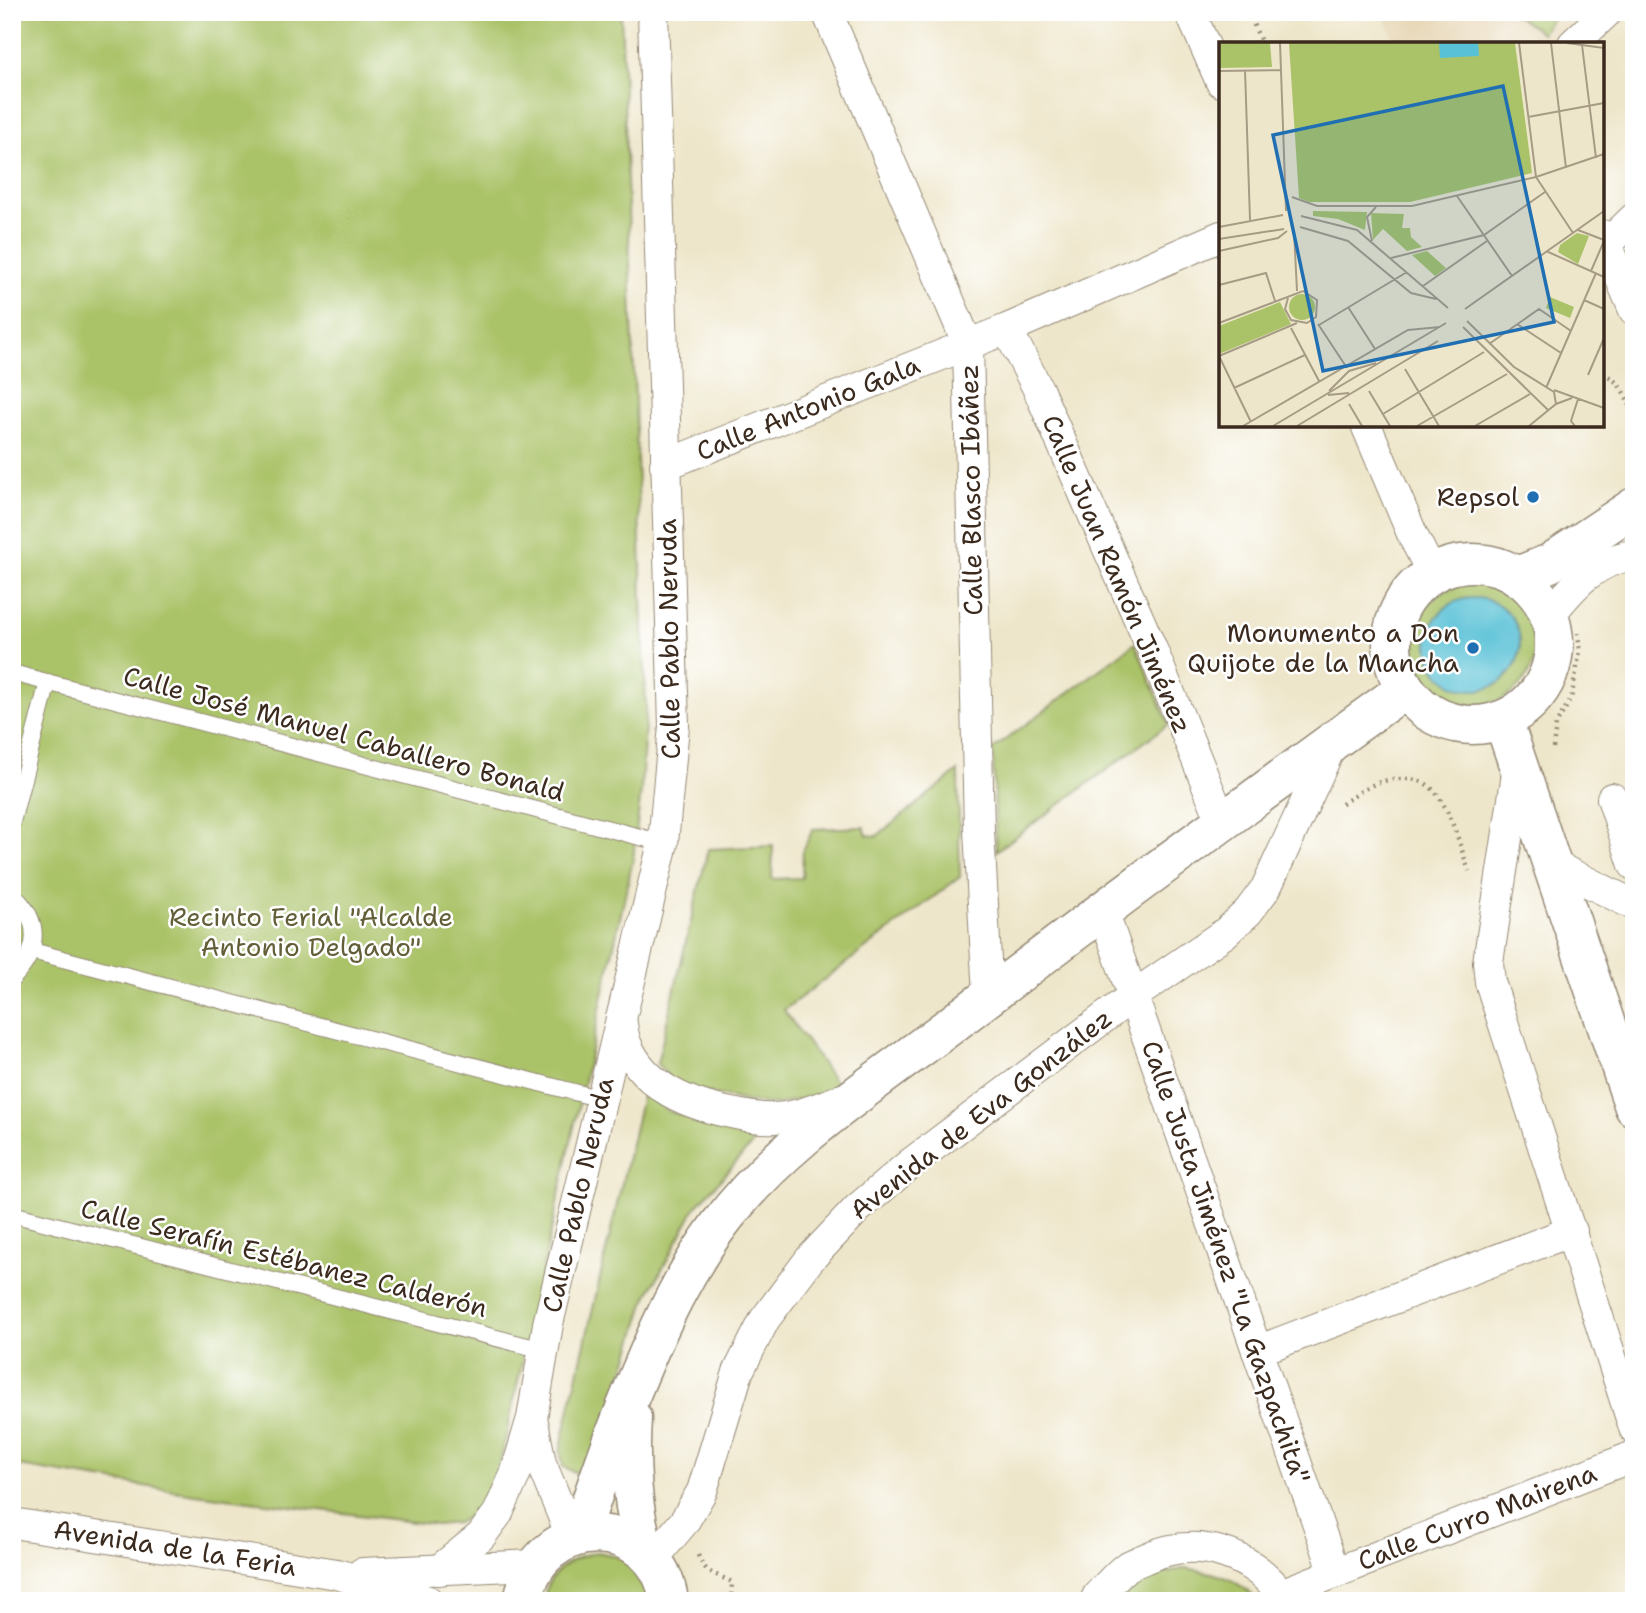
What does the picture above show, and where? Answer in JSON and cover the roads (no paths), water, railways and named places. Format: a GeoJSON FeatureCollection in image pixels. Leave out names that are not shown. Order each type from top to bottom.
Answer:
{"type":"FeatureCollection","features":[{"type":"Feature","properties":{"kind":"main road"},"geometry":{"type":"LineString","coordinates":[[1517,576],[1550,563],[1634,507]]}},
{"type":"Feature","properties":{"kind":"main road"},"geometry":{"type":"LineString","coordinates":[[1469,563],[1489,564],[1517,576],[1537,593],[1550,615],[1555,640],[1552,666],[1542,689],[1525,707],[1503,720],[1476,726],[1449,722],[1424,709],[1405,689],[1394,665],[1392,639],[1398,613],[1412,590],[1432,573],[1469,563]]}},
{"type":"Feature","properties":{"kind":"main road","name":"Avenida de Eva González"},"geometry":{"type":"LineString","coordinates":[[649,1352],[682,1280],[719,1225],[754,1183],[772,1167],[819,1126],[988,997],[1405,689]]}},
{"type":"Feature","properties":{"kind":"main road"},"geometry":{"type":"LineString","coordinates":[[1503,720],[1634,1107]]}},
{"type":"Feature","properties":{"kind":"main road"},"geometry":{"type":"LineString","coordinates":[[648,1556],[634,1513],[629,1459],[633,1409],[649,1352]]}},
{"type":"Feature","properties":{"kind":"main road"},"geometry":{"type":"LineString","coordinates":[[576,1536],[649,1352]]}},
{"type":"Feature","properties":{"kind":"main road"},"geometry":{"type":"LineString","coordinates":[[523,1601],[525,1585],[535,1565],[556,1545],[576,1536],[605,1534],[628,1541],[648,1556],[658,1568],[667,1587],[669,1601]]}},
{"type":"Feature","properties":{"kind":"street","name":"Calle Pablo Neruda"},"geometry":{"type":"LineString","coordinates":[[439,1570],[481,1536],[498,1513],[514,1475],[532,1418],[543,1350],[663,843],[674,726],[653,12]]}},
{"type":"Feature","properties":{"kind":"street","name":"Calle Blasco Ibáñez"},"geometry":{"type":"LineString","coordinates":[[827,12],[968,345],[979,830],[988,997]]}},
{"type":"Feature","properties":{"kind":"street"},"geometry":{"type":"LineString","coordinates":[[1190,12],[1219,77]]}},
{"type":"Feature","properties":{"kind":"street"},"geometry":{"type":"LineString","coordinates":[[1575,42],[1606,12]]}},
{"type":"Feature","properties":{"kind":"street"},"geometry":{"type":"LineString","coordinates":[[1634,218],[1604,240],[1634,310]]}},
{"type":"Feature","properties":{"kind":"street","name":"Calle Antonio Gala"},"geometry":{"type":"LineString","coordinates":[[665,465],[1007,329],[1219,237]]}},
{"type":"Feature","properties":{"kind":"street","name":"Calle Juan Ramón Jiménez"},"geometry":{"type":"LineString","coordinates":[[1007,329],[1038,389],[1152,649],[1222,822]]}},
{"type":"Feature","properties":{"kind":"street"},"geometry":{"type":"LineString","coordinates":[[1367,427],[1413,536],[1432,573]]}},
{"type":"Feature","properties":{"kind":"street"},"geometry":{"type":"LineString","coordinates":[[1550,615],[1575,585],[1596,568],[1634,555]]}},
{"type":"Feature","properties":{"kind":"street","name":"Avenida de Eva González"},"geometry":{"type":"LineString","coordinates":[[648,1556],[684,1522],[702,1491],[738,1373],[765,1319],[810,1259],[857,1209],[911,1163],[1133,996],[1225,933],[1248,912],[1266,888],[1334,740]]}},
{"type":"Feature","properties":{"kind":"street"},"geometry":{"type":"LineString","coordinates":[[1518,767],[1488,962],[1490,982],[1634,1429]]}},
{"type":"Feature","properties":{"kind":"street"},"geometry":{"type":"LineString","coordinates":[[1612,799],[1634,865]]}},
{"type":"Feature","properties":{"kind":"street"},"geometry":{"type":"LineString","coordinates":[[1551,864],[1634,905]]}},
{"type":"Feature","properties":{"kind":"street","name":"Calle Justa Jiménez \"La Gazpachita\""},"geometry":{"type":"LineString","coordinates":[[1103,911],[1335,1573]]}},
{"type":"Feature","properties":{"kind":"street"},"geometry":{"type":"LineString","coordinates":[[621,1016],[626,1044],[640,1068],[681,1100],[715,1110],[774,1118],[812,1111],[866,1090]]}},
{"type":"Feature","properties":{"kind":"street"},"geometry":{"type":"LineString","coordinates":[[1257,1351],[1572,1231]]}},
{"type":"Feature","properties":{"kind":"street","name":"Calle Pablo Neruda"},"geometry":{"type":"LineString","coordinates":[[532,1418],[541,1463],[576,1536]]}},
{"type":"Feature","properties":{"kind":"street","name":"Calle Curro Mairena"},"geometry":{"type":"LineString","coordinates":[[1284,1597],[1335,1573],[1634,1456]]}},
{"type":"Feature","properties":{"kind":"street","name":"Avenida de la Feria"},"geometry":{"type":"LineString","coordinates":[[12,1522],[337,1574]]}},
{"type":"Feature","properties":{"kind":"street"},"geometry":{"type":"LineString","coordinates":[[1096,1601],[1098,1595],[1126,1567],[1162,1550],[1202,1547],[1240,1558],[1272,1581],[1284,1597]]}},
{"type":"Feature","properties":{"kind":"street"},"geometry":{"type":"LineString","coordinates":[[337,1574],[535,1565]]}},
{"type":"Feature","properties":{"kind":"street"},"geometry":{"type":"LineString","coordinates":[[337,1574],[428,1601]]}},
{"type":"Feature","properties":{"kind":"lane","name":"Calle José Manuel Caballero Bonald"},"geometry":{"type":"LineString","coordinates":[[12,673],[663,843]]}},
{"type":"Feature","properties":{"kind":"lane"},"geometry":{"type":"LineString","coordinates":[[12,822],[48,682]]}},
{"type":"Feature","properties":{"kind":"lane"},"geometry":{"type":"LineString","coordinates":[[12,894],[23,904],[31,918],[34,935],[32,951],[24,967],[12,979]]}},
{"type":"Feature","properties":{"kind":"lane"},"geometry":{"type":"LineString","coordinates":[[32,951],[601,1100]]}},
{"type":"Feature","properties":{"kind":"lane","name":"Calle Serafín Estébanez Calderón"},"geometry":{"type":"LineString","coordinates":[[12,1214],[543,1350]]}},
{"type":"Feature","properties":{"kind":"water"},"geometry":{"type":"Polygon","coordinates":[[[1474,598],[1492,601],[1507,611],[1517,626],[1520,644],[1517,662],[1507,677],[1492,687],[1474,690],[1456,687],[1441,677],[1431,662],[1428,644],[1431,626],[1441,611],[1456,601],[1474,598]]]}},
{"type":"Feature","properties":{"kind":"place","name":"Repsol"},"geometry":{"type":"Point","coordinates":[1533,497]}},
{"type":"Feature","properties":{"kind":"place","name":"Monumento a Don Quijote de la Mancha"},"geometry":{"type":"Point","coordinates":[1473,648]}},
{"type":"Feature","properties":{"kind":"park label","name":"Recinto Ferial \"Alcalde Antonio Delgado\""},"geometry":{"type":"Point","coordinates":[311,932]}}]}
